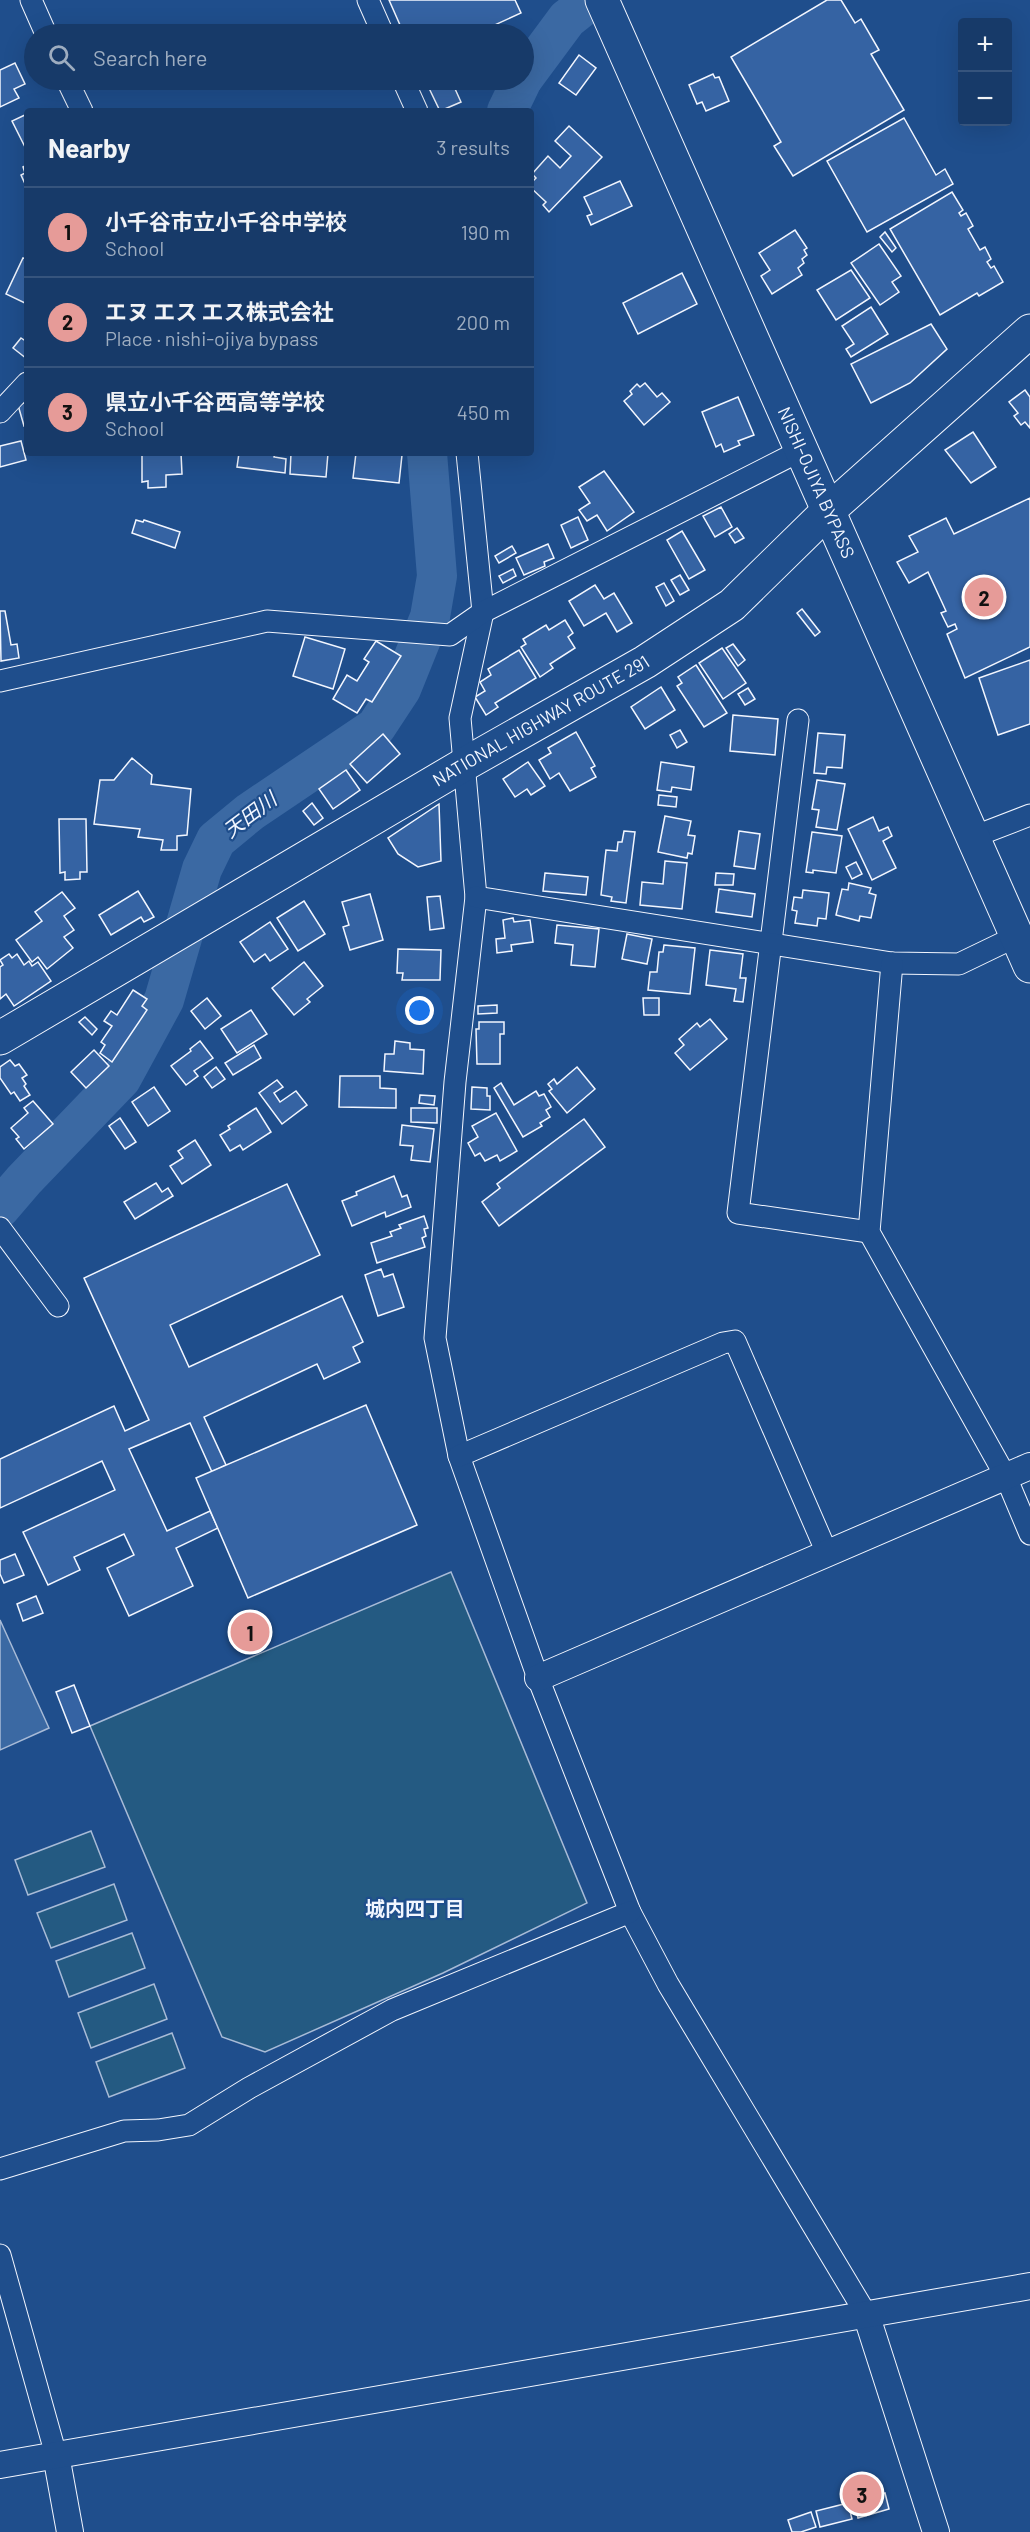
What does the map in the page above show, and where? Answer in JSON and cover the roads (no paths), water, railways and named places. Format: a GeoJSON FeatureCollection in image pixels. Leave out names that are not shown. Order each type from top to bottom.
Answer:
{"type":"FeatureCollection","features":[{"type":"Feature","properties":{"kind":"highway","name":"NISHI-OJIYA BYPASS"},"geometry":{"type":"LineString","coordinates":[[607,13],[1030,966]]}},
{"type":"Feature","properties":{"kind":"highway","name":"NATIONAL HIGHWAY ROUTE 291"},"geometry":{"type":"LineString","coordinates":[[0,1038],[465,764],[645,662],[732,605],[828,511],[1030,332]]}},
{"type":"Feature","properties":{"kind":"street"},"geometry":{"type":"LineString","coordinates":[[31,0],[42,24]]}},
{"type":"Feature","properties":{"kind":"street"},"geometry":{"type":"LineString","coordinates":[[368,0],[379,24]]}},
{"type":"Feature","properties":{"kind":"street"},"geometry":{"type":"LineString","coordinates":[[72,90],[81,108]]}},
{"type":"Feature","properties":{"kind":"street"},"geometry":{"type":"LineString","coordinates":[[408,90],[416,108]]}},
{"type":"Feature","properties":{"kind":"street"},"geometry":{"type":"LineString","coordinates":[[0,412],[24,385]]}},
{"type":"Feature","properties":{"kind":"street"},"geometry":{"type":"LineString","coordinates":[[0,681],[267,621],[450,635],[483,612],[800,451]]}},
{"type":"Feature","properties":{"kind":"street"},"geometry":{"type":"LineString","coordinates":[[467,456],[483,612],[460,718],[476,897],[455,1082],[435,1338],[459,1456],[538,1678],[630,1912],[668,1984],[866,2314],[936,2532]]}},
{"type":"Feature","properties":{"kind":"street"},"geometry":{"type":"LineString","coordinates":[[798,720],[738,1213],[869,1232]]}},
{"type":"Feature","properties":{"kind":"street"},"geometry":{"type":"LineString","coordinates":[[973,837],[1030,815]]}},
{"type":"Feature","properties":{"kind":"street"},"geometry":{"type":"LineString","coordinates":[[476,897],[892,963],[959,963],[1017,936]]}},
{"type":"Feature","properties":{"kind":"street"},"geometry":{"type":"LineString","coordinates":[[892,963],[869,1232],[1005,1477],[1030,1534]]}},
{"type":"Feature","properties":{"kind":"street"},"geometry":{"type":"LineString","coordinates":[[0,1228],[58,1306]]}},
{"type":"Feature","properties":{"kind":"street"},"geometry":{"type":"LineString","coordinates":[[459,1456],[723,1342],[735,1341],[827,1553]]}},
{"type":"Feature","properties":{"kind":"street"},"geometry":{"type":"LineString","coordinates":[[538,1678],[1030,1466]]}},
{"type":"Feature","properties":{"kind":"street"},"geometry":{"type":"LineString","coordinates":[[0,2169],[124,2131],[158,2130],[189,2125],[249,2088],[392,2010],[630,1912]]}},
{"type":"Feature","properties":{"kind":"street"},"geometry":{"type":"LineString","coordinates":[[0,2255],[56,2455],[70,2532]]}},
{"type":"Feature","properties":{"kind":"street"},"geometry":{"type":"LineString","coordinates":[[0,2465],[1030,2286]]}},
{"type":"Feature","properties":{"kind":"waterway","name":"天田川"},"geometry":{"type":"LineString","coordinates":[[534,64],[567,19],[591,0]]}},
{"type":"Feature","properties":{"kind":"waterway","name":"天田川"},"geometry":{"type":"LineString","coordinates":[[508,108],[517,90]]}},
{"type":"Feature","properties":{"kind":"waterway","name":"天田川"},"geometry":{"type":"LineString","coordinates":[[0,1208],[121,1079],[164,1000],[202,869],[216,840],[250,812],[376,727],[401,689],[430,617],[437,576],[427,456]]}},
{"type":"Feature","properties":{"kind":"place","name":"エヌ エス エス株式会社"},"geometry":{"type":"Point","coordinates":[984,597]}},
{"type":"Feature","properties":{"kind":"place","name":"小千谷市立小千谷中学校"},"geometry":{"type":"Point","coordinates":[250,1632]}},
{"type":"Feature","properties":{"kind":"place","name":"県立小千谷西高等学校"},"geometry":{"type":"Point","coordinates":[862,2494]}},
{"type":"Feature","properties":{"kind":"district","name":"城内四丁目"},"geometry":{"type":"Point","coordinates":[415,1909]}}]}
